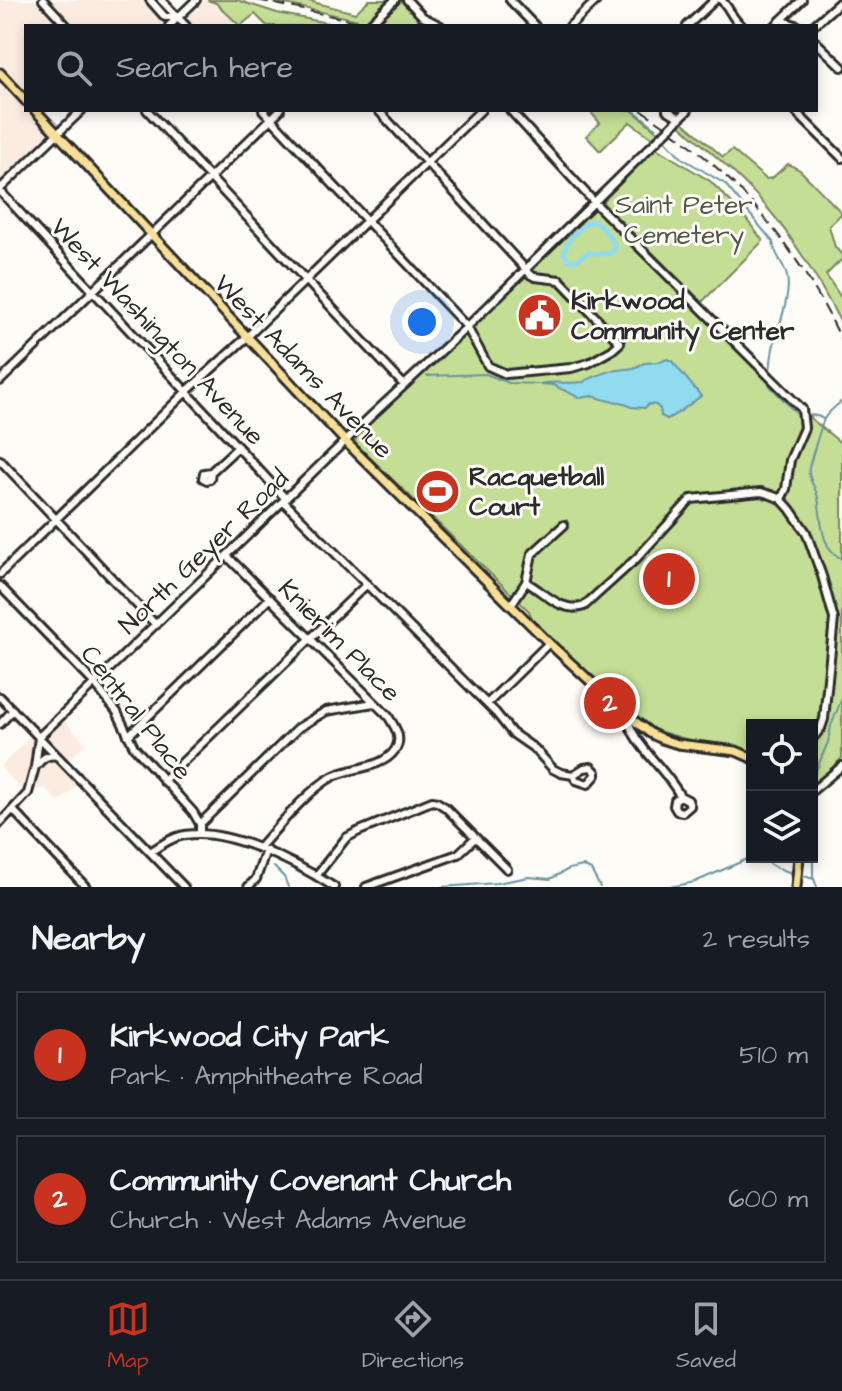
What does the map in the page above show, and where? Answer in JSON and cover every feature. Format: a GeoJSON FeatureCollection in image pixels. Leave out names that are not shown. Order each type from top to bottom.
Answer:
{"type":"FeatureCollection","features":[{"type":"Feature","properties":{"kind":"main road"},"geometry":{"type":"LineString","coordinates":[[0,73],[24,99]]}},
{"type":"Feature","properties":{"kind":"main road","name":"West Adams Avenue"},"geometry":{"type":"LineString","coordinates":[[37,112],[345,441],[549,643],[627,715],[662,739],[746,755]]}},
{"type":"Feature","properties":{"kind":"main road"},"geometry":{"type":"LineString","coordinates":[[796,887],[798,863]]}},
{"type":"Feature","properties":{"kind":"street"},"geometry":{"type":"LineString","coordinates":[[43,0],[65,24]]}},
{"type":"Feature","properties":{"kind":"street"},"geometry":{"type":"LineString","coordinates":[[150,0],[165,17],[178,17]]}},
{"type":"Feature","properties":{"kind":"street"},"geometry":{"type":"LineString","coordinates":[[161,0],[184,24]]}},
{"type":"Feature","properties":{"kind":"street"},"geometry":{"type":"LineString","coordinates":[[171,24],[196,0]]}},
{"type":"Feature","properties":{"kind":"street"},"geometry":{"type":"LineString","coordinates":[[370,24],[395,0]]}},
{"type":"Feature","properties":{"kind":"street"},"geometry":{"type":"LineString","coordinates":[[407,0],[423,17],[437,24]]}},
{"type":"Feature","properties":{"kind":"street"},"geometry":{"type":"LineString","coordinates":[[510,0],[533,24]]}},
{"type":"Feature","properties":{"kind":"street"},"geometry":{"type":"LineString","coordinates":[[572,24],[597,0]]}},
{"type":"Feature","properties":{"kind":"street"},"geometry":{"type":"LineString","coordinates":[[689,24],[718,0],[726,4],[731,17],[740,24]]}},
{"type":"Feature","properties":{"kind":"street"},"geometry":{"type":"LineString","coordinates":[[777,24],[802,0]]}},
{"type":"Feature","properties":{"kind":"street"},"geometry":{"type":"LineString","coordinates":[[815,24],[842,0]]}},
{"type":"Feature","properties":{"kind":"street"},"geometry":{"type":"LineString","coordinates":[[781,20],[792,24]]}},
{"type":"Feature","properties":{"kind":"street"},"geometry":{"type":"LineString","coordinates":[[818,44],[842,67]]}},
{"type":"Feature","properties":{"kind":"street"},"geometry":{"type":"LineString","coordinates":[[0,190],[80,112]]}},
{"type":"Feature","properties":{"kind":"street"},"geometry":{"type":"LineString","coordinates":[[149,112],[404,385]]}},
{"type":"Feature","properties":{"kind":"street"},"geometry":{"type":"LineString","coordinates":[[265,112],[467,327],[484,361],[494,370],[506,374],[571,368],[598,360],[620,343],[560,280],[535,277],[525,269],[380,112]]}},
{"type":"Feature","properties":{"kind":"street"},"geometry":{"type":"LineString","coordinates":[[0,381],[278,112]]}},
{"type":"Feature","properties":{"kind":"street"},"geometry":{"type":"LineString","coordinates":[[0,574],[479,112]]}},
{"type":"Feature","properties":{"kind":"street"},"geometry":{"type":"LineString","coordinates":[[512,112],[594,202],[802,409],[804,428],[790,460],[786,489],[781,499]]}},
{"type":"Feature","properties":{"kind":"street"},"geometry":{"type":"LineString","coordinates":[[670,112],[680,118]]}},
{"type":"Feature","properties":{"kind":"street","name":"North Geyer Road"},"geometry":{"type":"LineString","coordinates":[[39,737],[467,327],[686,112]]}},
{"type":"Feature","properties":{"kind":"street"},"geometry":{"type":"LineString","coordinates":[[796,112],[842,157]]}},
{"type":"Feature","properties":{"kind":"street","name":"West Washington Avenue"},"geometry":{"type":"LineString","coordinates":[[0,190],[285,500],[512,733],[535,749],[553,769],[573,775]]}},
{"type":"Feature","properties":{"kind":"street"},"geometry":{"type":"LineString","coordinates":[[211,472],[238,447]]}},
{"type":"Feature","properties":{"kind":"street"},"geometry":{"type":"LineString","coordinates":[[0,460],[156,625]]}},
{"type":"Feature","properties":{"kind":"street"},"geometry":{"type":"LineString","coordinates":[[526,582],[565,607],[575,609],[584,606],[637,558],[691,499],[761,492],[781,499],[806,532],[834,619],[824,719],[818,732]]}},
{"type":"Feature","properties":{"kind":"street"},"geometry":{"type":"LineString","coordinates":[[511,605],[526,582],[532,554],[564,525]]}},
{"type":"Feature","properties":{"kind":"street","name":"Knierim Place"},"geometry":{"type":"LineString","coordinates":[[227,556],[388,716],[398,731],[397,747],[386,760],[333,776],[316,788],[263,848]]}},
{"type":"Feature","properties":{"kind":"street"},"geometry":{"type":"LineString","coordinates":[[163,781],[367,584]]}},
{"type":"Feature","properties":{"kind":"street","name":"Central Place"},"geometry":{"type":"LineString","coordinates":[[0,586],[94,683],[117,712],[134,747],[193,812],[200,824]]}},
{"type":"Feature","properties":{"kind":"street"},"geometry":{"type":"LineString","coordinates":[[128,736],[270,598]]}},
{"type":"Feature","properties":{"kind":"street"},"geometry":{"type":"LineString","coordinates":[[487,704],[549,643]]}},
{"type":"Feature","properties":{"kind":"street"},"geometry":{"type":"LineString","coordinates":[[0,697],[184,887]]}},
{"type":"Feature","properties":{"kind":"street"},"geometry":{"type":"LineString","coordinates":[[200,833],[200,824],[298,728],[326,711],[374,703]]}},
{"type":"Feature","properties":{"kind":"street"},"geometry":{"type":"LineString","coordinates":[[0,724],[13,710]]}},
{"type":"Feature","properties":{"kind":"street"},"geometry":{"type":"LineString","coordinates":[[627,715],[635,736],[675,785],[680,796]]}},
{"type":"Feature","properties":{"kind":"street"},"geometry":{"type":"LineString","coordinates":[[0,823],[28,793],[39,737]]}},
{"type":"Feature","properties":{"kind":"street"},"geometry":{"type":"LineString","coordinates":[[35,767],[45,756],[57,756]]}},
{"type":"Feature","properties":{"kind":"street"},"geometry":{"type":"LineString","coordinates":[[818,786],[842,766]]}},
{"type":"Feature","properties":{"kind":"street"},"geometry":{"type":"LineString","coordinates":[[316,876],[346,838],[432,801],[445,807],[507,869]]}},
{"type":"Feature","properties":{"kind":"street"},"geometry":{"type":"LineString","coordinates":[[13,810],[86,887]]}},
{"type":"Feature","properties":{"kind":"street"},"geometry":{"type":"LineString","coordinates":[[150,852],[177,837],[200,833],[263,848],[334,887]]}},
{"type":"Feature","properties":{"kind":"street"},"geometry":{"type":"LineString","coordinates":[[366,887],[458,854],[475,838]]}},
{"type":"Feature","properties":{"kind":"street"},"geometry":{"type":"LineString","coordinates":[[248,887],[256,879],[263,848]]}},
{"type":"Feature","properties":{"kind":"shaded area"},"geometry":{"type":"Polygon","coordinates":[[[0,0],[38,0],[60,24],[24,24],[24,91],[0,65],[0,0]]]}},
{"type":"Feature","properties":{"kind":"shaded area"},"geometry":{"type":"Polygon","coordinates":[[[50,0],[144,0],[166,23],[165,24],[73,24],[50,0]]]}},
{"type":"Feature","properties":{"kind":"shaded area"},"geometry":{"type":"Polygon","coordinates":[[[200,0],[216,3],[238,24],[188,24],[183,16],[200,0]]]}},
{"type":"Feature","properties":{"kind":"shaded area"},"geometry":{"type":"Polygon","coordinates":[[[0,79],[24,105],[24,112],[31,112],[51,134],[1,184],[0,79]]]}},
{"type":"Feature","properties":{"kind":"shaded area"},"geometry":{"type":"Polygon","coordinates":[[[62,718],[86,743],[67,761],[46,737],[62,718]]]}},
{"type":"Feature","properties":{"kind":"shaded area"},"geometry":{"type":"Polygon","coordinates":[[[32,735],[34,741],[28,784],[24,792],[0,767],[32,735]]]}},
{"type":"Feature","properties":{"kind":"shaded area"},"geometry":{"type":"Polygon","coordinates":[[[56,758],[80,782],[59,802],[46,789],[36,789],[42,762],[56,758]]]}},
{"type":"Feature","properties":{"kind":"green space"},"geometry":{"type":"Polygon","coordinates":[[[207,0],[237,0],[277,13],[332,24],[265,24],[255,14],[238,24],[216,3],[207,0]]]}},
{"type":"Feature","properties":{"kind":"green space"},"geometry":{"type":"Polygon","coordinates":[[[267,0],[305,0],[355,13],[369,0],[389,0],[367,22],[267,0]]]}},
{"type":"Feature","properties":{"kind":"green space"},"geometry":{"type":"Polygon","coordinates":[[[403,0],[429,24],[382,24],[377,23],[403,0]]]}},
{"type":"Feature","properties":{"kind":"green space"},"geometry":{"type":"Polygon","coordinates":[[[591,112],[634,112],[658,132],[652,138],[630,122],[600,151],[586,136],[600,123],[591,112]]]}},
{"type":"Feature","properties":{"kind":"green space"},"geometry":{"type":"Polygon","coordinates":[[[682,121],[723,157],[732,150],[766,179],[772,178],[788,164],[800,170],[842,213],[829,226],[842,259],[826,275],[842,299],[842,325],[787,233],[745,183],[679,124],[682,121]]]}},
{"type":"Feature","properties":{"kind":"green space","name":"Saint Peter Cemetery"},"geometry":{"type":"Polygon","coordinates":[[[656,148],[710,181],[740,211],[763,241],[702,302],[602,202],[656,148]]]}},
{"type":"Feature","properties":{"kind":"green space"},"geometry":{"type":"Polygon","coordinates":[[[595,207],[798,408],[842,444],[842,758],[818,779],[818,719],[746,719],[746,751],[726,744],[692,741],[655,730],[534,623],[529,611],[355,443],[356,437],[595,207]]]}},
{"type":"Feature","properties":{"kind":"water"},"geometry":{"type":"Polygon","coordinates":[[[667,359],[701,396],[667,419],[661,416],[656,405],[631,407],[593,396],[580,398],[553,385],[540,384],[584,382],[609,371],[667,359]]]}},
{"type":"Feature","properties":{"kind":"waterway"},"geometry":{"type":"LineString","coordinates":[[636,112],[656,128]]}},
{"type":"Feature","properties":{"kind":"waterway"},"geometry":{"type":"LineString","coordinates":[[666,141],[682,158],[725,184],[773,242],[786,272],[788,291],[770,372]]}},
{"type":"Feature","properties":{"kind":"waterway"},"geometry":{"type":"LineString","coordinates":[[592,221],[607,233],[615,250],[608,254],[587,253],[576,261],[569,260],[564,254],[567,244],[578,230],[592,221]]}},
{"type":"Feature","properties":{"kind":"waterway"},"geometry":{"type":"LineString","coordinates":[[427,376],[486,374],[509,383],[540,384]]}},
{"type":"Feature","properties":{"kind":"waterway"},"geometry":{"type":"LineString","coordinates":[[768,380],[797,414],[823,419]]}},
{"type":"Feature","properties":{"kind":"waterway"},"geometry":{"type":"LineString","coordinates":[[842,401],[824,419],[809,472],[818,498],[825,540],[842,559]]}},
{"type":"Feature","properties":{"kind":"waterway"},"geometry":{"type":"LineString","coordinates":[[818,766],[842,698]]}},
{"type":"Feature","properties":{"kind":"waterway"},"geometry":{"type":"LineString","coordinates":[[670,887],[695,882],[746,860]]}},
{"type":"Feature","properties":{"kind":"waterway"},"geometry":{"type":"LineString","coordinates":[[769,863],[792,873]]}},
{"type":"Feature","properties":{"kind":"waterway"},"geometry":{"type":"LineString","coordinates":[[813,863],[817,887]]}},
{"type":"Feature","properties":{"kind":"waterway"},"geometry":{"type":"LineString","coordinates":[[442,887],[529,877],[550,879],[583,866],[591,870],[600,887]]}},
{"type":"Feature","properties":{"kind":"waterway"},"geometry":{"type":"LineString","coordinates":[[274,867],[284,877],[288,887]]}},
{"type":"Feature","properties":{"kind":"waterway"},"geometry":{"type":"LineString","coordinates":[[804,876],[814,879]]}},
{"type":"Feature","properties":{"kind":"railway"},"geometry":{"type":"LineString","coordinates":[[257,0],[369,24]]}},
{"type":"Feature","properties":{"kind":"railway"},"geometry":{"type":"LineString","coordinates":[[644,112],[705,157],[758,210],[804,271],[842,341]]}},
{"type":"Feature","properties":{"kind":"place","name":"Kirkwood Community Center"},"geometry":{"type":"Point","coordinates":[540,315]}},
{"type":"Feature","properties":{"kind":"place","name":"Racquetball Court"},"geometry":{"type":"Point","coordinates":[438,491]}},
{"type":"Feature","properties":{"kind":"place","name":"Kirkwood City Park"},"geometry":{"type":"Point","coordinates":[669,579]}},
{"type":"Feature","properties":{"kind":"place","name":"Community Covenant Church"},"geometry":{"type":"Point","coordinates":[610,703]}}]}
